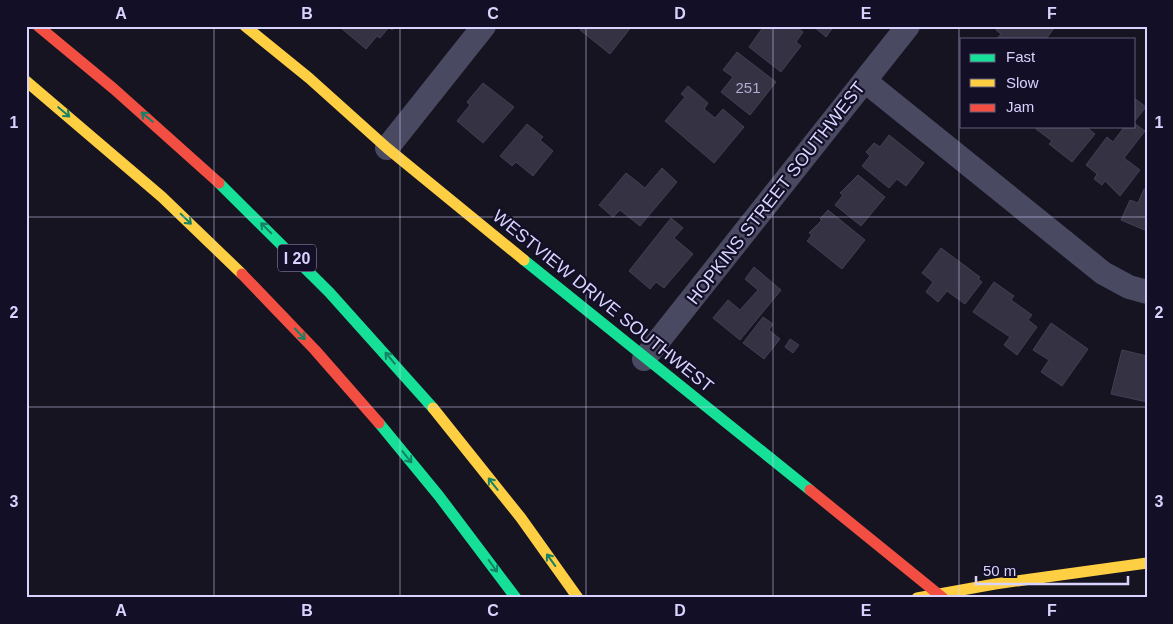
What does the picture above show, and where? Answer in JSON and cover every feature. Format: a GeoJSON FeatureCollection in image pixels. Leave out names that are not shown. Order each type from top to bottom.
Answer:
{"type":"FeatureCollection","features":[{"type":"Feature","properties":{"kind":"main road","name":"I 20"},"geometry":{"type":"LineString","coordinates":[[38,26],[161,128],[303,264],[380,347],[453,433],[523,522],[578,598]]}},
{"type":"Feature","properties":{"kind":"main road","name":"WESTVIEW DRIVE SOUTHWEST"},"geometry":{"type":"LineString","coordinates":[[245,26],[309,78],[387,148],[644,359],[943,598]]}},
{"type":"Feature","properties":{"kind":"main road"},"geometry":{"type":"LineString","coordinates":[[26,81],[180,214],[244,276],[341,378],[470,534],[516,598]]}},
{"type":"Feature","properties":{"kind":"main road"},"geometry":{"type":"LineString","coordinates":[[917,598],[996,584],[1147,563]]}},
{"type":"Feature","properties":{"kind":"street"},"geometry":{"type":"LineString","coordinates":[[387,148],[484,26]]}},
{"type":"Feature","properties":{"kind":"street","name":"HOPKINS STREET SOUTHWEST"},"geometry":{"type":"LineString","coordinates":[[644,359],[908,26]]}},
{"type":"Feature","properties":{"kind":"street"},"geometry":{"type":"LineString","coordinates":[[865,81],[1103,273],[1129,287],[1147,292]]}},
{"type":"Feature","properties":{"kind":"building"},"geometry":{"type":"Polygon","coordinates":[[[343,26],[395,26],[392,30],[389,27],[380,38],[377,36],[366,49],[341,28],[343,26]]]}},
{"type":"Feature","properties":{"kind":"building"},"geometry":{"type":"Polygon","coordinates":[[[583,26],[632,26],[610,54],[580,30],[583,26]]]}},
{"type":"Feature","properties":{"kind":"building"},"geometry":{"type":"Polygon","coordinates":[[[764,26],[795,26],[803,32],[796,42],[801,46],[781,72],[749,47],[764,26]]]}},
{"type":"Feature","properties":{"kind":"building"},"geometry":{"type":"Polygon","coordinates":[[[813,26],[834,26],[826,37],[813,26]]]}},
{"type":"Feature","properties":{"kind":"building"},"geometry":{"type":"Polygon","coordinates":[[[999,26],[1055,27],[1047,38],[998,38],[1001,34],[996,30],[999,26]]]}},
{"type":"Feature","properties":{"kind":"building"},"geometry":{"type":"Polygon","coordinates":[[[737,52],[776,82],[750,115],[721,92],[733,77],[723,70],[737,52]]]}},
{"type":"Feature","properties":{"kind":"building"},"geometry":{"type":"Polygon","coordinates":[[[483,83],[514,107],[483,143],[457,121],[470,105],[467,102],[483,83]]]}},
{"type":"Feature","properties":{"kind":"building"},"geometry":{"type":"Polygon","coordinates":[[[688,86],[708,103],[704,109],[715,118],[723,109],[744,127],[714,163],[665,121],[685,97],[681,94],[688,86]]]}},
{"type":"Feature","properties":{"kind":"building"},"geometry":{"type":"Polygon","coordinates":[[[1136,100],[1146,107],[1136,120],[1136,100]]]}},
{"type":"Feature","properties":{"kind":"building"},"geometry":{"type":"Polygon","coordinates":[[[527,124],[543,137],[540,140],[553,151],[533,176],[516,162],[512,166],[500,156],[527,124]]]}},
{"type":"Feature","properties":{"kind":"building"},"geometry":{"type":"Polygon","coordinates":[[[1136,124],[1145,131],[1124,158],[1140,170],[1120,196],[1105,181],[1102,185],[1094,179],[1097,174],[1086,165],[1107,137],[1113,142],[1124,128],[1136,128],[1136,124]]]}},
{"type":"Feature","properties":{"kind":"building"},"geometry":{"type":"Polygon","coordinates":[[[1088,128],[1095,134],[1072,162],[1049,144],[1052,141],[1036,129],[1088,128]]]}},
{"type":"Feature","properties":{"kind":"building"},"geometry":{"type":"Polygon","coordinates":[[[889,135],[924,163],[906,186],[897,179],[889,188],[862,166],[870,156],[866,152],[874,143],[880,147],[889,135]]]}},
{"type":"Feature","properties":{"kind":"building"},"geometry":{"type":"Polygon","coordinates":[[[662,168],[677,182],[640,226],[620,210],[613,217],[599,205],[626,173],[645,188],[662,168]]]}},
{"type":"Feature","properties":{"kind":"building"},"geometry":{"type":"Polygon","coordinates":[[[858,175],[885,197],[861,226],[835,205],[843,195],[840,193],[858,175]]]}},
{"type":"Feature","properties":{"kind":"building"},"geometry":{"type":"Polygon","coordinates":[[[1144,189],[1147,190],[1147,231],[1121,220],[1130,200],[1138,203],[1144,189]]]}},
{"type":"Feature","properties":{"kind":"building"},"geometry":{"type":"Polygon","coordinates":[[[828,210],[865,240],[842,269],[807,241],[812,235],[809,233],[822,220],[820,219],[828,210]]]}},
{"type":"Feature","properties":{"kind":"building"},"geometry":{"type":"Polygon","coordinates":[[[671,218],[683,228],[674,238],[693,254],[664,288],[656,282],[650,289],[629,271],[671,218]]]}},
{"type":"Feature","properties":{"kind":"building"},"geometry":{"type":"Polygon","coordinates":[[[941,248],[980,277],[978,279],[982,282],[965,304],[947,291],[938,302],[926,292],[933,282],[922,273],[941,248]]]}},
{"type":"Feature","properties":{"kind":"building"},"geometry":{"type":"Polygon","coordinates":[[[754,267],[781,290],[740,340],[713,318],[728,300],[740,310],[758,290],[745,279],[754,267]]]}},
{"type":"Feature","properties":{"kind":"building"},"geometry":{"type":"Polygon","coordinates":[[[994,282],[1014,296],[1011,300],[1032,315],[1028,320],[1037,327],[1017,355],[1004,345],[1010,337],[973,312],[994,282]]]}},
{"type":"Feature","properties":{"kind":"building"},"geometry":{"type":"Polygon","coordinates":[[[763,317],[773,324],[769,330],[780,339],[764,359],[743,343],[763,317]]]}},
{"type":"Feature","properties":{"kind":"building"},"geometry":{"type":"Polygon","coordinates":[[[1051,323],[1088,349],[1062,386],[1041,372],[1049,360],[1033,350],[1051,323]]]}},
{"type":"Feature","properties":{"kind":"building"},"geometry":{"type":"Polygon","coordinates":[[[790,339],[799,345],[793,353],[785,347],[790,339]]]}},
{"type":"Feature","properties":{"kind":"building"},"geometry":{"type":"Polygon","coordinates":[[[1122,350],[1147,356],[1147,402],[1111,394],[1122,350]]]}},
{"type":"Feature","properties":{"kind":"traffic: fast"},"geometry":{"type":"LineString","coordinates":[[219,183],[329,292],[433,408]]}},
{"type":"Feature","properties":{"kind":"traffic: fast"},"geometry":{"type":"LineString","coordinates":[[524,260],[810,490]]}},
{"type":"Feature","properties":{"kind":"traffic: fast"},"geometry":{"type":"LineString","coordinates":[[379,423],[439,496],[516,598]]}},
{"type":"Feature","properties":{"kind":"traffic: slow"},"geometry":{"type":"LineString","coordinates":[[245,26],[309,78],[387,148],[524,260]]}},
{"type":"Feature","properties":{"kind":"traffic: slow"},"geometry":{"type":"LineString","coordinates":[[26,81],[162,197],[242,274]]}},
{"type":"Feature","properties":{"kind":"traffic: slow"},"geometry":{"type":"LineString","coordinates":[[433,408],[521,518],[578,598]]}},
{"type":"Feature","properties":{"kind":"traffic: slow"},"geometry":{"type":"LineString","coordinates":[[917,598],[995,584],[1147,563]]}},
{"type":"Feature","properties":{"kind":"traffic: jam"},"geometry":{"type":"LineString","coordinates":[[38,26],[114,89],[219,183]]}},
{"type":"Feature","properties":{"kind":"traffic: jam"},"geometry":{"type":"LineString","coordinates":[[242,274],[315,350],[379,423]]}},
{"type":"Feature","properties":{"kind":"traffic: jam"},"geometry":{"type":"LineString","coordinates":[[810,490],[943,598]]}}]}
